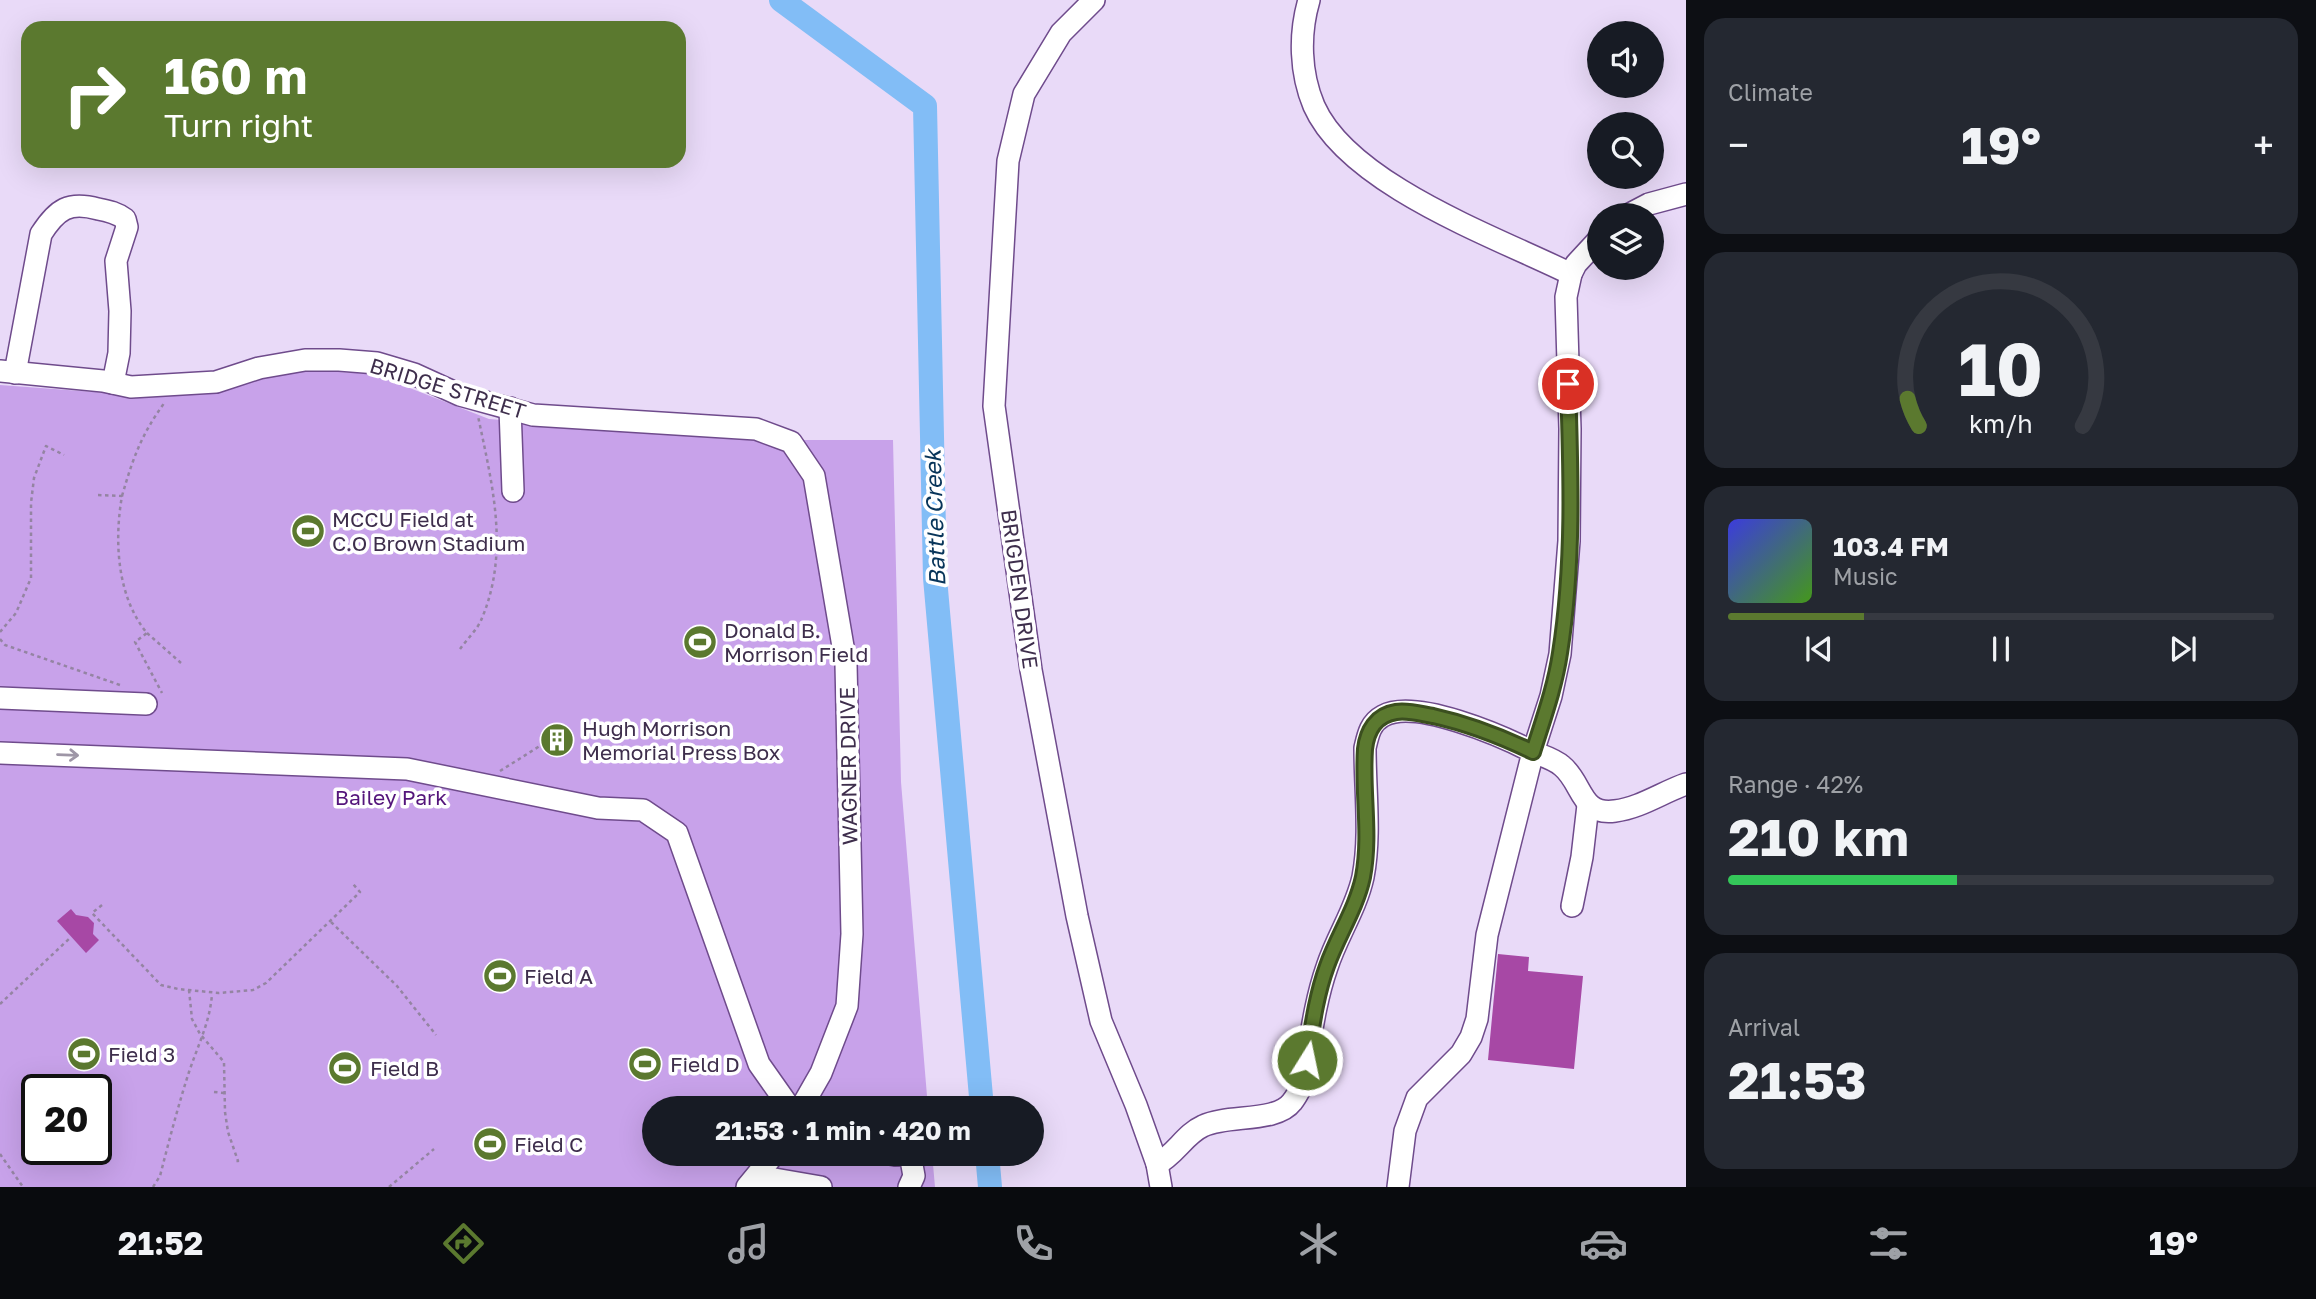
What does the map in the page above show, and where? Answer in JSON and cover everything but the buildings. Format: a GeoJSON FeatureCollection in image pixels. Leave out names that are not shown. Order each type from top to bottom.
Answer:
{"type":"FeatureCollection","features":[{"type":"Feature","properties":{"kind":"street","name":"BRIGDEN DRIVE"},"geometry":{"type":"LineString","coordinates":[[1094,0],[1061,33],[1024,94],[1008,161],[995,406],[1031,670],[1077,916],[1101,1021],[1136,1105],[1157,1164],[1161,1187]]}},
{"type":"Feature","properties":{"kind":"street"},"geometry":{"type":"LineString","coordinates":[[1309,0],[1302,50],[1306,80],[1313,104],[1336,138],[1383,179],[1420,202],[1571,274]]}},
{"type":"Feature","properties":{"kind":"street"},"geometry":{"type":"LineString","coordinates":[[1652,203],[1686,194]]}},
{"type":"Feature","properties":{"kind":"street"},"geometry":{"type":"LineString","coordinates":[[8,372],[41,234],[51,218],[62,209],[89,206],[117,213],[125,219],[127,226],[116,261],[120,342],[113,383]]}},
{"type":"Feature","properties":{"kind":"street"},"geometry":{"type":"LineString","coordinates":[[1398,1187],[1405,1131],[1417,1098],[1461,1054],[1474,1028],[1489,925],[1560,654],[1570,498],[1564,312],[1571,274],[1587,250]]}},
{"type":"Feature","properties":{"kind":"street","name":"BRIDGE STREET"},"geometry":{"type":"LineString","coordinates":[[8,372],[131,387],[216,382],[259,368],[293,362],[339,360],[377,363],[414,374],[475,399],[533,415],[606,419]]}},
{"type":"Feature","properties":{"kind":"street"},"geometry":{"type":"LineString","coordinates":[[510,408],[513,491]]}},
{"type":"Feature","properties":{"kind":"street","name":"WAGNER DRIVE"},"geometry":{"type":"LineString","coordinates":[[606,419],[756,429],[790,442],[814,476],[846,664],[852,934],[847,1006],[821,1073],[808,1096]]}},
{"type":"Feature","properties":{"kind":"street"},"geometry":{"type":"LineString","coordinates":[[0,698],[154,699]]}},
{"type":"Feature","properties":{"kind":"street"},"geometry":{"type":"LineString","coordinates":[[1157,1164],[1203,1126],[1217,1120],[1272,1114],[1291,1104],[1298,1093],[1303,1083],[1326,969],[1355,905],[1363,878],[1367,838],[1365,748],[1372,725],[1382,716],[1395,712],[1411,712],[1475,726],[1501,736],[1561,765],[1588,805],[1594,809],[1613,812],[1686,784]]}},
{"type":"Feature","properties":{"kind":"street"},"geometry":{"type":"LineString","coordinates":[[0,753],[407,769],[598,808],[643,810],[677,833],[759,1064],[782,1096]]}},
{"type":"Feature","properties":{"kind":"street"},"geometry":{"type":"LineString","coordinates":[[1572,906],[1582,857],[1588,805]]}},
{"type":"Feature","properties":{"kind":"street"},"geometry":{"type":"LineString","coordinates":[[752,1181],[764,1166]]}},
{"type":"Feature","properties":{"kind":"street"},"geometry":{"type":"LineString","coordinates":[[909,1187],[916,1166]]}},
{"type":"Feature","properties":{"kind":"street"},"geometry":{"type":"LineString","coordinates":[[752,1181],[821,1187]]}},
{"type":"Feature","properties":{"kind":"path"},"geometry":{"type":"LineString","coordinates":[[176,385],[147,426],[134,454],[117,523],[120,572],[135,620],[181,663]]}},
{"type":"Feature","properties":{"kind":"path"},"geometry":{"type":"LineString","coordinates":[[460,649],[482,620],[493,581],[499,543],[494,495],[475,399]]}},
{"type":"Feature","properties":{"kind":"path"},"geometry":{"type":"LineString","coordinates":[[0,632],[16,613],[31,579],[29,553],[34,478],[46,446],[64,455]]}},
{"type":"Feature","properties":{"kind":"path"},"geometry":{"type":"LineString","coordinates":[[98,495],[122,496]]}},
{"type":"Feature","properties":{"kind":"path"},"geometry":{"type":"LineString","coordinates":[[147,634],[135,642],[154,699]]}},
{"type":"Feature","properties":{"kind":"path"},"geometry":{"type":"LineString","coordinates":[[0,640],[5,645],[129,688]]}},
{"type":"Feature","properties":{"kind":"path"},"geometry":{"type":"LineString","coordinates":[[480,784],[544,744]]}},
{"type":"Feature","properties":{"kind":"path"},"geometry":{"type":"LineString","coordinates":[[102,905],[92,913],[161,985],[212,992],[253,990],[266,983],[360,892],[353,884]]}},
{"type":"Feature","properties":{"kind":"path"},"geometry":{"type":"LineString","coordinates":[[330,922],[397,986],[436,1035]]}},
{"type":"Feature","properties":{"kind":"path"},"geometry":{"type":"LineString","coordinates":[[0,1004],[71,937]]}},
{"type":"Feature","properties":{"kind":"path"},"geometry":{"type":"LineString","coordinates":[[189,990],[191,1019],[224,1062],[224,1093],[236,1161]]}},
{"type":"Feature","properties":{"kind":"path"},"geometry":{"type":"LineString","coordinates":[[153,1187],[159,1177],[188,1074],[211,1013],[212,992]]}},
{"type":"Feature","properties":{"kind":"path"},"geometry":{"type":"LineString","coordinates":[[214,1092],[224,1093]]}},
{"type":"Feature","properties":{"kind":"path"},"geometry":{"type":"LineString","coordinates":[[389,1187],[435,1149]]}},
{"type":"Feature","properties":{"kind":"path"},"geometry":{"type":"LineString","coordinates":[[0,1154],[23,1187]]}},
{"type":"Feature","properties":{"kind":"green space","name":"Bailey Park"},"geometry":{"type":"Polygon","coordinates":[[[303,370],[374,374],[489,419],[757,440],[893,440],[901,782],[927,1096],[642,1096],[642,1166],[933,1166],[935,1187],[0,1187],[0,385],[149,396],[230,386],[303,370]]]}},
{"type":"Feature","properties":{"kind":"waterway","name":"Battle Creek"},"geometry":{"type":"LineString","coordinates":[[781,0],[925,106],[935,578],[981,1096]]}},
{"type":"Feature","properties":{"kind":"waterway","name":"Battle Creek"},"geometry":{"type":"LineString","coordinates":[[988,1166],[990,1187]]}},
{"type":"Feature","properties":{"kind":"place","name":"MCCU Field at C.O Brown Stadium"},"geometry":{"type":"Point","coordinates":[308,531]}},
{"type":"Feature","properties":{"kind":"place","name":"Donald B. Morrison Field"},"geometry":{"type":"Point","coordinates":[700,642]}},
{"type":"Feature","properties":{"kind":"place","name":"Hugh Morrison Memorial Press Box"},"geometry":{"type":"Point","coordinates":[557,740]}},
{"type":"Feature","properties":{"kind":"place","name":"Field A"},"geometry":{"type":"Point","coordinates":[500,976]}},
{"type":"Feature","properties":{"kind":"place","name":"Field 3"},"geometry":{"type":"Point","coordinates":[84,1054]}},
{"type":"Feature","properties":{"kind":"place","name":"Field D"},"geometry":{"type":"Point","coordinates":[645,1064]}},
{"type":"Feature","properties":{"kind":"place","name":"Field B"},"geometry":{"type":"Point","coordinates":[345,1068]}},
{"type":"Feature","properties":{"kind":"place","name":"Field C"},"geometry":{"type":"Point","coordinates":[490,1144]}},
{"type":"Feature","properties":{"kind":"route"},"geometry":{"type":"LineString","coordinates":[[1307,1060],[1326,969],[1355,905],[1363,878],[1367,825],[1365,748],[1372,725],[1382,716],[1395,712],[1411,712],[1475,726],[1533,752],[1551,695],[1564,621],[1570,519],[1568,384]]}}]}
